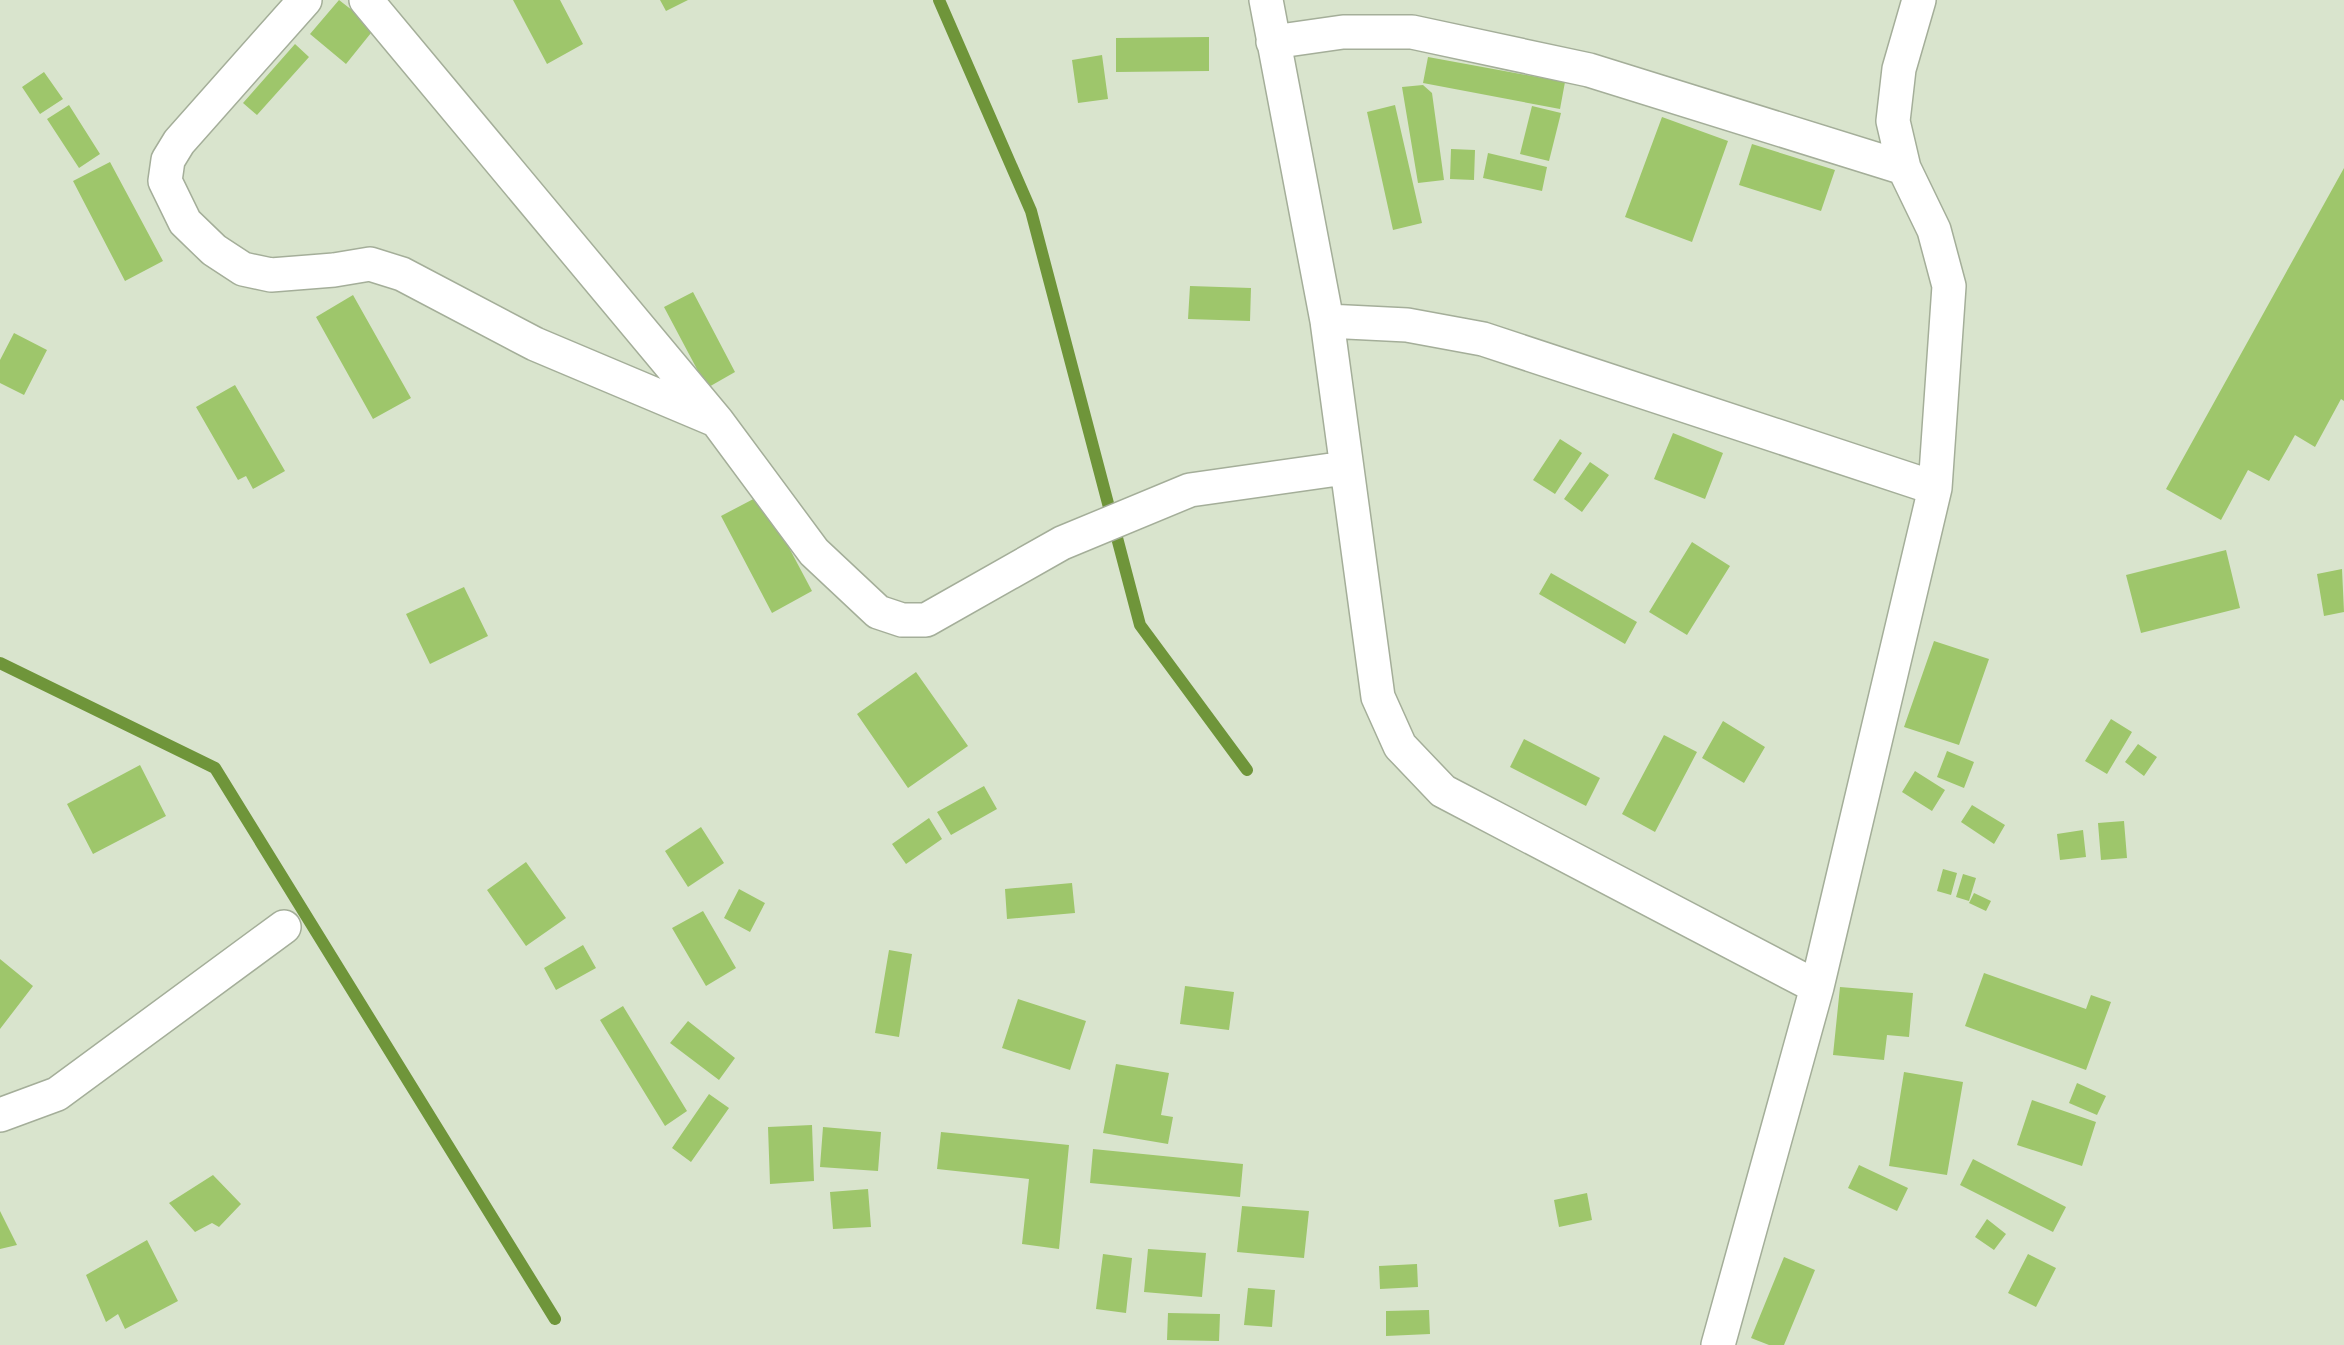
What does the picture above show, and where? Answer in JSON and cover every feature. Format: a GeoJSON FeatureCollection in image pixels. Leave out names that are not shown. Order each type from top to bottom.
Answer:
{"type":"FeatureCollection","features":[{"type":"Feature","properties":{"kind":"street"},"geometry":{"type":"LineString","coordinates":[[305,0],[179,142],[168,160],[165,181],[185,222],[214,250],[243,269],[271,274],[334,270],[370,264],[402,274],[535,344],[717,421]]}},
{"type":"Feature","properties":{"kind":"street"},"geometry":{"type":"LineString","coordinates":[[366,0],[717,421],[814,552],[878,612],[902,620],[926,620],[1062,543],[1190,490],[1345,468]]}},
{"type":"Feature","properties":{"kind":"street"},"geometry":{"type":"LineString","coordinates":[[1266,0],[1327,321],[1345,468],[1378,697],[1400,746],[1443,791],[1817,987]]}},
{"type":"Feature","properties":{"kind":"street"},"geometry":{"type":"LineString","coordinates":[[1718,1345],[1817,987],[1935,488],[1949,286],[1934,230],[1904,168],[1893,122],[1899,69],[1919,0]]}},
{"type":"Feature","properties":{"kind":"street"},"geometry":{"type":"LineString","coordinates":[[1273,42],[1343,32],[1412,32],[1589,70],[1904,168]]}},
{"type":"Feature","properties":{"kind":"street"},"geometry":{"type":"LineString","coordinates":[[1327,321],[1407,325],[1483,339],[1935,488]]}},
{"type":"Feature","properties":{"kind":"street"},"geometry":{"type":"LineString","coordinates":[[0,1115],[57,1094],[284,927]]}},
{"type":"Feature","properties":{"kind":"building"},"geometry":{"type":"Polygon","coordinates":[[[339,0],[375,28],[346,64],[310,34],[339,0]]]}},
{"type":"Feature","properties":{"kind":"building"},"geometry":{"type":"Polygon","coordinates":[[[513,0],[560,0],[583,44],[547,64],[513,0]]]}},
{"type":"Feature","properties":{"kind":"building"},"geometry":{"type":"Polygon","coordinates":[[[660,0],[688,0],[666,11],[660,0]]]}},
{"type":"Feature","properties":{"kind":"building"},"geometry":{"type":"Polygon","coordinates":[[[1209,37],[1209,71],[1116,72],[1116,38],[1209,37]]]}},
{"type":"Feature","properties":{"kind":"building"},"geometry":{"type":"Polygon","coordinates":[[[295,44],[309,57],[257,115],[243,103],[295,44]]]}},
{"type":"Feature","properties":{"kind":"building"},"geometry":{"type":"Polygon","coordinates":[[[1102,55],[1108,99],[1078,103],[1072,60],[1102,55]]]}},
{"type":"Feature","properties":{"kind":"building"},"geometry":{"type":"Polygon","coordinates":[[[1428,57],[1565,82],[1560,109],[1423,83],[1428,57]]]}},
{"type":"Feature","properties":{"kind":"building"},"geometry":{"type":"Polygon","coordinates":[[[44,72],[63,99],[40,114],[22,87],[44,72]]]}},
{"type":"Feature","properties":{"kind":"building"},"geometry":{"type":"Polygon","coordinates":[[[1423,85],[1432,93],[1444,180],[1418,183],[1402,87],[1423,85]]]}},
{"type":"Feature","properties":{"kind":"building"},"geometry":{"type":"Polygon","coordinates":[[[69,105],[100,154],[79,168],[47,119],[69,105]]]}},
{"type":"Feature","properties":{"kind":"building"},"geometry":{"type":"Polygon","coordinates":[[[1395,105],[1422,223],[1393,230],[1367,112],[1395,105]]]}},
{"type":"Feature","properties":{"kind":"building"},"geometry":{"type":"Polygon","coordinates":[[[1532,106],[1561,113],[1549,161],[1520,154],[1532,106]]]}},
{"type":"Feature","properties":{"kind":"building"},"geometry":{"type":"Polygon","coordinates":[[[1662,117],[1728,141],[1692,242],[1625,217],[1662,117]]]}},
{"type":"Feature","properties":{"kind":"building"},"geometry":{"type":"Polygon","coordinates":[[[1752,144],[1835,170],[1821,211],[1739,185],[1752,144]]]}},
{"type":"Feature","properties":{"kind":"building"},"geometry":{"type":"Polygon","coordinates":[[[1451,149],[1475,150],[1474,180],[1450,179],[1451,149]]]}},
{"type":"Feature","properties":{"kind":"building"},"geometry":{"type":"Polygon","coordinates":[[[1488,153],[1547,167],[1542,191],[1483,178],[1488,153]]]}},
{"type":"Feature","properties":{"kind":"building"},"geometry":{"type":"Polygon","coordinates":[[[110,162],[163,261],[125,281],[73,181],[110,162]]]}},
{"type":"Feature","properties":{"kind":"building"},"geometry":{"type":"Polygon","coordinates":[[[2344,168],[2344,401],[2341,399],[2315,447],[2295,435],[2269,481],[2248,470],[2221,520],[2166,489],[2344,168]]]}},
{"type":"Feature","properties":{"kind":"building"},"geometry":{"type":"Polygon","coordinates":[[[1190,286],[1251,288],[1250,321],[1188,319],[1190,286]]]}},
{"type":"Feature","properties":{"kind":"building"},"geometry":{"type":"Polygon","coordinates":[[[693,292],[735,372],[707,388],[664,307],[693,292]]]}},
{"type":"Feature","properties":{"kind":"building"},"geometry":{"type":"Polygon","coordinates":[[[353,295],[411,398],[373,419],[316,317],[353,295]]]}},
{"type":"Feature","properties":{"kind":"building"},"geometry":{"type":"Polygon","coordinates":[[[14,333],[47,350],[24,395],[0,383],[0,360],[14,333]]]}},
{"type":"Feature","properties":{"kind":"building"},"geometry":{"type":"Polygon","coordinates":[[[235,385],[285,471],[253,489],[246,476],[238,480],[196,407],[235,385]]]}},
{"type":"Feature","properties":{"kind":"building"},"geometry":{"type":"Polygon","coordinates":[[[1673,433],[1723,453],[1705,499],[1654,479],[1673,433]]]}},
{"type":"Feature","properties":{"kind":"building"},"geometry":{"type":"Polygon","coordinates":[[[1560,439],[1582,453],[1555,494],[1533,480],[1560,439]]]}},
{"type":"Feature","properties":{"kind":"building"},"geometry":{"type":"Polygon","coordinates":[[[1590,462],[1609,475],[1582,512],[1564,499],[1590,462]]]}},
{"type":"Feature","properties":{"kind":"building"},"geometry":{"type":"Polygon","coordinates":[[[761,495],[812,591],[772,613],[721,516],[761,495]]]}},
{"type":"Feature","properties":{"kind":"building"},"geometry":{"type":"Polygon","coordinates":[[[1692,542],[1730,566],[1687,635],[1649,612],[1692,542]]]}},
{"type":"Feature","properties":{"kind":"building"},"geometry":{"type":"Polygon","coordinates":[[[2226,550],[2240,608],[2141,633],[2126,575],[2226,550]]]}},
{"type":"Feature","properties":{"kind":"building"},"geometry":{"type":"Polygon","coordinates":[[[2342,569],[2344,612],[2324,616],[2317,574],[2342,569]]]}},
{"type":"Feature","properties":{"kind":"building"},"geometry":{"type":"Polygon","coordinates":[[[1551,573],[1637,622],[1625,644],[1539,594],[1551,573]]]}},
{"type":"Feature","properties":{"kind":"building"},"geometry":{"type":"Polygon","coordinates":[[[464,587],[488,636],[430,664],[406,614],[464,587]]]}},
{"type":"Feature","properties":{"kind":"building"},"geometry":{"type":"Polygon","coordinates":[[[1934,641],[1989,659],[1959,745],[1904,727],[1934,641]]]}},
{"type":"Feature","properties":{"kind":"building"},"geometry":{"type":"Polygon","coordinates":[[[916,672],[968,746],[908,788],[857,714],[916,672]]]}},
{"type":"Feature","properties":{"kind":"building"},"geometry":{"type":"Polygon","coordinates":[[[2111,719],[2132,732],[2107,774],[2085,761],[2111,719]]]}},
{"type":"Feature","properties":{"kind":"building"},"geometry":{"type":"Polygon","coordinates":[[[1723,721],[1765,747],[1744,783],[1702,758],[1723,721]]]}},
{"type":"Feature","properties":{"kind":"building"},"geometry":{"type":"Polygon","coordinates":[[[1664,735],[1697,752],[1655,832],[1622,814],[1664,735]]]}},
{"type":"Feature","properties":{"kind":"building"},"geometry":{"type":"Polygon","coordinates":[[[1524,739],[1600,778],[1586,806],[1510,767],[1524,739]]]}},
{"type":"Feature","properties":{"kind":"building"},"geometry":{"type":"Polygon","coordinates":[[[2138,744],[2157,757],[2144,776],[2125,762],[2138,744]]]}},
{"type":"Feature","properties":{"kind":"building"},"geometry":{"type":"Polygon","coordinates":[[[1947,751],[1974,762],[1964,788],[1937,777],[1947,751]]]}},
{"type":"Feature","properties":{"kind":"building"},"geometry":{"type":"Polygon","coordinates":[[[140,765],[166,816],[93,854],[67,804],[140,765]]]}},
{"type":"Feature","properties":{"kind":"building"},"geometry":{"type":"Polygon","coordinates":[[[1915,771],[1945,790],[1932,811],[1902,792],[1915,771]]]}},
{"type":"Feature","properties":{"kind":"building"},"geometry":{"type":"Polygon","coordinates":[[[984,786],[997,809],[951,835],[937,812],[984,786]]]}},
{"type":"Feature","properties":{"kind":"building"},"geometry":{"type":"Polygon","coordinates":[[[1972,805],[2005,825],[1994,844],[1961,822],[1972,805]]]}},
{"type":"Feature","properties":{"kind":"building"},"geometry":{"type":"Polygon","coordinates":[[[929,818],[942,839],[906,864],[892,844],[929,818]]]}},
{"type":"Feature","properties":{"kind":"building"},"geometry":{"type":"Polygon","coordinates":[[[2124,821],[2127,858],[2101,860],[2098,823],[2124,821]]]}},
{"type":"Feature","properties":{"kind":"building"},"geometry":{"type":"Polygon","coordinates":[[[701,827],[724,863],[688,887],[665,851],[701,827]]]}},
{"type":"Feature","properties":{"kind":"building"},"geometry":{"type":"Polygon","coordinates":[[[2083,830],[2086,857],[2060,860],[2057,834],[2083,830]]]}},
{"type":"Feature","properties":{"kind":"building"},"geometry":{"type":"Polygon","coordinates":[[[526,862],[566,918],[526,946],[487,890],[526,862]]]}},
{"type":"Feature","properties":{"kind":"building"},"geometry":{"type":"Polygon","coordinates":[[[1943,869],[1957,873],[1951,895],[1937,891],[1943,869]]]}},
{"type":"Feature","properties":{"kind":"building"},"geometry":{"type":"Polygon","coordinates":[[[1963,874],[1976,878],[1969,901],[1956,897],[1963,874]]]}},
{"type":"Feature","properties":{"kind":"building"},"geometry":{"type":"Polygon","coordinates":[[[1072,883],[1075,913],[1007,919],[1005,889],[1072,883]]]}},
{"type":"Feature","properties":{"kind":"building"},"geometry":{"type":"Polygon","coordinates":[[[739,889],[765,903],[750,932],[724,918],[739,889]]]}},
{"type":"Feature","properties":{"kind":"building"},"geometry":{"type":"Polygon","coordinates":[[[1974,893],[1991,901],[1986,911],[1969,903],[1974,893]]]}},
{"type":"Feature","properties":{"kind":"building"},"geometry":{"type":"Polygon","coordinates":[[[703,911],[736,968],[706,986],[672,928],[703,911]]]}},
{"type":"Feature","properties":{"kind":"building"},"geometry":{"type":"Polygon","coordinates":[[[583,945],[596,968],[556,990],[544,968],[583,945]]]}},
{"type":"Feature","properties":{"kind":"building"},"geometry":{"type":"Polygon","coordinates":[[[889,950],[912,954],[899,1037],[875,1033],[889,950]]]}},
{"type":"Feature","properties":{"kind":"building"},"geometry":{"type":"Polygon","coordinates":[[[0,959],[33,986],[0,1029],[0,959]]]}},
{"type":"Feature","properties":{"kind":"building"},"geometry":{"type":"Polygon","coordinates":[[[1984,973],[2086,1009],[2091,995],[2111,1002],[2086,1070],[1965,1026],[1984,973]]]}},
{"type":"Feature","properties":{"kind":"building"},"geometry":{"type":"Polygon","coordinates":[[[1185,986],[1234,992],[1229,1030],[1180,1024],[1185,986]]]}},
{"type":"Feature","properties":{"kind":"building"},"geometry":{"type":"Polygon","coordinates":[[[1840,987],[1913,993],[1909,1037],[1887,1035],[1884,1060],[1833,1055],[1840,987]]]}},
{"type":"Feature","properties":{"kind":"building"},"geometry":{"type":"Polygon","coordinates":[[[1018,999],[1086,1021],[1070,1070],[1002,1048],[1018,999]]]}},
{"type":"Feature","properties":{"kind":"building"},"geometry":{"type":"Polygon","coordinates":[[[623,1006],[687,1111],[665,1126],[600,1020],[623,1006]]]}},
{"type":"Feature","properties":{"kind":"building"},"geometry":{"type":"Polygon","coordinates":[[[688,1021],[735,1058],[719,1080],[670,1043],[688,1021]]]}},
{"type":"Feature","properties":{"kind":"building"},"geometry":{"type":"Polygon","coordinates":[[[1116,1064],[1169,1073],[1161,1115],[1173,1117],[1168,1144],[1103,1133],[1116,1064]]]}},
{"type":"Feature","properties":{"kind":"building"},"geometry":{"type":"Polygon","coordinates":[[[1904,1072],[1963,1082],[1947,1175],[1889,1166],[1904,1072]]]}},
{"type":"Feature","properties":{"kind":"building"},"geometry":{"type":"Polygon","coordinates":[[[2077,1083],[2106,1096],[2097,1115],[2069,1103],[2077,1083]]]}},
{"type":"Feature","properties":{"kind":"building"},"geometry":{"type":"Polygon","coordinates":[[[709,1094],[729,1108],[691,1162],[672,1148],[709,1094]]]}},
{"type":"Feature","properties":{"kind":"building"},"geometry":{"type":"Polygon","coordinates":[[[2032,1100],[2096,1122],[2082,1166],[2017,1145],[2032,1100]]]}},
{"type":"Feature","properties":{"kind":"building"},"geometry":{"type":"Polygon","coordinates":[[[812,1125],[814,1181],[770,1184],[768,1127],[812,1125]]]}},
{"type":"Feature","properties":{"kind":"building"},"geometry":{"type":"Polygon","coordinates":[[[823,1127],[881,1132],[878,1171],[820,1167],[823,1127]]]}},
{"type":"Feature","properties":{"kind":"building"},"geometry":{"type":"Polygon","coordinates":[[[941,1132],[1069,1145],[1059,1249],[1022,1244],[1029,1179],[937,1169],[941,1132]]]}},
{"type":"Feature","properties":{"kind":"building"},"geometry":{"type":"Polygon","coordinates":[[[1093,1149],[1243,1164],[1240,1197],[1090,1183],[1093,1149]]]}},
{"type":"Feature","properties":{"kind":"building"},"geometry":{"type":"Polygon","coordinates":[[[1973,1159],[2066,1207],[2053,1232],[1960,1185],[1973,1159]]]}},
{"type":"Feature","properties":{"kind":"building"},"geometry":{"type":"Polygon","coordinates":[[[1859,1165],[1908,1188],[1897,1211],[1848,1188],[1859,1165]]]}},
{"type":"Feature","properties":{"kind":"building"},"geometry":{"type":"Polygon","coordinates":[[[213,1175],[241,1204],[219,1227],[212,1223],[195,1232],[169,1203],[213,1175]]]}},
{"type":"Feature","properties":{"kind":"building"},"geometry":{"type":"Polygon","coordinates":[[[868,1189],[871,1227],[833,1229],[830,1192],[868,1189]]]}},
{"type":"Feature","properties":{"kind":"building"},"geometry":{"type":"Polygon","coordinates":[[[1587,1193],[1592,1220],[1559,1227],[1554,1200],[1587,1193]]]}},
{"type":"Feature","properties":{"kind":"building"},"geometry":{"type":"Polygon","coordinates":[[[1242,1206],[1309,1211],[1304,1258],[1237,1252],[1242,1206]]]}},
{"type":"Feature","properties":{"kind":"building"},"geometry":{"type":"Polygon","coordinates":[[[0,1211],[17,1245],[0,1249],[0,1211]]]}},
{"type":"Feature","properties":{"kind":"building"},"geometry":{"type":"Polygon","coordinates":[[[1987,1219],[2006,1234],[1994,1250],[1975,1237],[1987,1219]]]}},
{"type":"Feature","properties":{"kind":"building"},"geometry":{"type":"Polygon","coordinates":[[[147,1240],[178,1301],[125,1329],[118,1314],[106,1322],[86,1275],[147,1240]]]}},
{"type":"Feature","properties":{"kind":"building"},"geometry":{"type":"Polygon","coordinates":[[[1148,1249],[1206,1253],[1202,1297],[1144,1292],[1148,1249]]]}},
{"type":"Feature","properties":{"kind":"building"},"geometry":{"type":"Polygon","coordinates":[[[1103,1254],[1132,1258],[1126,1313],[1096,1309],[1103,1254]]]}},
{"type":"Feature","properties":{"kind":"building"},"geometry":{"type":"Polygon","coordinates":[[[2028,1254],[2056,1268],[2036,1307],[2008,1293],[2028,1254]]]}},
{"type":"Feature","properties":{"kind":"building"},"geometry":{"type":"Polygon","coordinates":[[[1784,1257],[1815,1270],[1784,1345],[1769,1345],[1751,1338],[1784,1257]]]}},
{"type":"Feature","properties":{"kind":"building"},"geometry":{"type":"Polygon","coordinates":[[[1417,1264],[1418,1287],[1380,1289],[1379,1266],[1417,1264]]]}},
{"type":"Feature","properties":{"kind":"building"},"geometry":{"type":"Polygon","coordinates":[[[1248,1288],[1275,1290],[1272,1327],[1244,1325],[1248,1288]]]}},
{"type":"Feature","properties":{"kind":"building"},"geometry":{"type":"Polygon","coordinates":[[[1429,1310],[1430,1334],[1386,1336],[1386,1311],[1429,1310]]]}},
{"type":"Feature","properties":{"kind":"building"},"geometry":{"type":"Polygon","coordinates":[[[1168,1313],[1220,1314],[1219,1341],[1167,1340],[1168,1313]]]}},
{"type":"Feature","properties":{"kind":"waterway"},"geometry":{"type":"LineString","coordinates":[[939,0],[1031,211],[1140,625],[1247,770]]}},
{"type":"Feature","properties":{"kind":"waterway"},"geometry":{"type":"LineString","coordinates":[[0,663],[215,768],[555,1319]]}}]}
